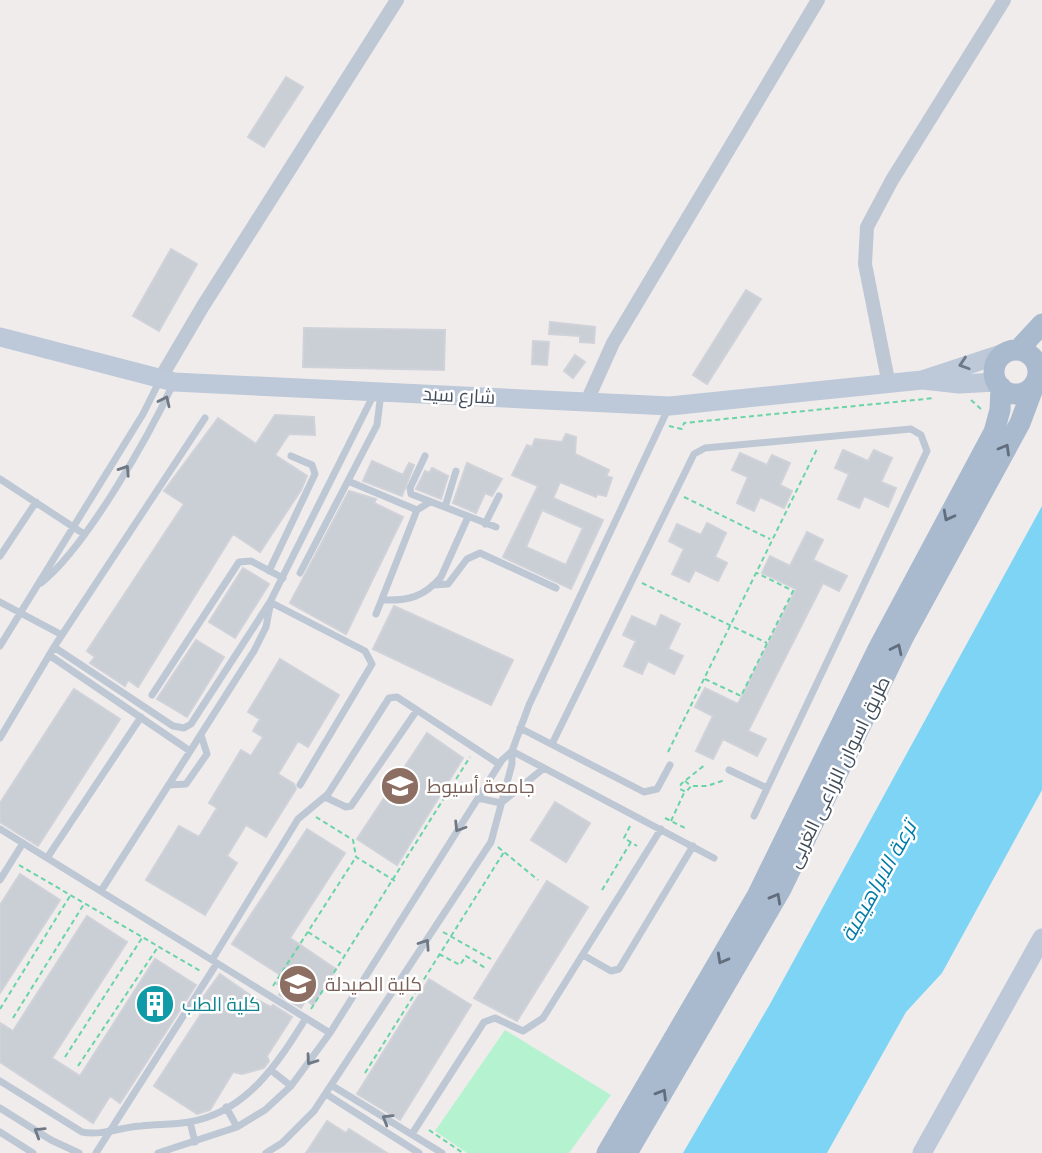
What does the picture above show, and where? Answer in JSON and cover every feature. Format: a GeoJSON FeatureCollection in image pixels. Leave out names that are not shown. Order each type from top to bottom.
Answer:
{"type":"FeatureCollection","features":[{"type":"Feature","properties":{"kind":"main road"},"geometry":{"type":"LineString","coordinates":[[1013,351],[1032,356],[1038,376],[1023,393],[1015,394],[999,385],[997,361],[1013,351],[1042,324]]}},
{"type":"Feature","properties":{"kind":"main road","name":"شارع سيد"},"geometry":{"type":"LineString","coordinates":[[0,337],[167,380],[587,401],[666,415],[922,380],[1013,351]]}},
{"type":"Feature","properties":{"kind":"main road","name":"طريق اسوان الزراعى الغربى"},"geometry":{"type":"LineString","coordinates":[[627,1153],[781,889],[924,595],[1020,423],[1038,376]]}},
{"type":"Feature","properties":{"kind":"main road","name":"شارع سيد"},"geometry":{"type":"LineString","coordinates":[[922,380],[999,385]]}},
{"type":"Feature","properties":{"kind":"main road","name":"طريق اسوان الزراعى الغربى"},"geometry":{"type":"LineString","coordinates":[[607,1153],[710,980],[779,854],[877,651],[994,432],[1000,410],[999,385]]}},
{"type":"Feature","properties":{"kind":"main road"},"geometry":{"type":"LineString","coordinates":[[922,1153],[1042,938]]}},
{"type":"Feature","properties":{"kind":"street"},"geometry":{"type":"LineString","coordinates":[[167,380],[173,361],[203,306],[397,0]]}},
{"type":"Feature","properties":{"kind":"street"},"geometry":{"type":"LineString","coordinates":[[587,401],[613,343],[818,0]]}},
{"type":"Feature","properties":{"kind":"street"},"geometry":{"type":"LineString","coordinates":[[889,384],[865,264],[867,227],[892,180],[1004,0]]}},
{"type":"Feature","properties":{"kind":"lane"},"geometry":{"type":"LineString","coordinates":[[41,584],[47,567],[167,380]]}},
{"type":"Feature","properties":{"kind":"lane"},"geometry":{"type":"LineString","coordinates":[[0,646],[41,584],[84,534],[144,440],[167,380]]}},
{"type":"Feature","properties":{"kind":"lane"},"geometry":{"type":"LineString","coordinates":[[300,573],[377,425],[378,391]]}},
{"type":"Feature","properties":{"kind":"lane"},"geometry":{"type":"LineString","coordinates":[[54,647],[173,726],[184,728],[191,724],[270,602],[378,391]]}},
{"type":"Feature","properties":{"kind":"lane"},"geometry":{"type":"LineString","coordinates":[[266,1153],[282,1143],[307,1119],[326,1094],[491,842],[520,728],[666,415]]}},
{"type":"Feature","properties":{"kind":"lane"},"geometry":{"type":"LineString","coordinates":[[0,738],[54,647],[205,418]]}},
{"type":"Feature","properties":{"kind":"lane"},"geometry":{"type":"LineString","coordinates":[[552,744],[691,457],[705,448],[822,439],[907,428],[921,435],[927,451],[754,816]]}},
{"type":"Feature","properties":{"kind":"lane"},"geometry":{"type":"LineString","coordinates":[[132,432],[144,440]]}},
{"type":"Feature","properties":{"kind":"lane"},"geometry":{"type":"LineString","coordinates":[[269,570],[315,474],[312,465],[291,456]]}},
{"type":"Feature","properties":{"kind":"lane"},"geometry":{"type":"LineString","coordinates":[[425,456],[410,490],[411,494],[496,527]]}},
{"type":"Feature","properties":{"kind":"lane"},"geometry":{"type":"LineString","coordinates":[[444,507],[456,471]]}},
{"type":"Feature","properties":{"kind":"lane"},"geometry":{"type":"LineString","coordinates":[[0,479],[84,534]]}},
{"type":"Feature","properties":{"kind":"lane"},"geometry":{"type":"LineString","coordinates":[[348,481],[417,510]]}},
{"type":"Feature","properties":{"kind":"lane"},"geometry":{"type":"LineString","coordinates":[[95,491],[107,497]]}},
{"type":"Feature","properties":{"kind":"lane"},"geometry":{"type":"LineString","coordinates":[[485,524],[499,496]]}},
{"type":"Feature","properties":{"kind":"lane"},"geometry":{"type":"LineString","coordinates":[[0,556],[36,502]]}},
{"type":"Feature","properties":{"kind":"lane"},"geometry":{"type":"LineString","coordinates":[[376,614],[417,510],[430,502]]}},
{"type":"Feature","properties":{"kind":"lane"},"geometry":{"type":"LineString","coordinates":[[383,600],[407,601],[433,585],[440,577],[468,517]]}},
{"type":"Feature","properties":{"kind":"lane"},"geometry":{"type":"LineString","coordinates":[[433,585],[447,584],[467,559],[480,553],[556,588]]}},
{"type":"Feature","properties":{"kind":"lane"},"geometry":{"type":"LineString","coordinates":[[152,695],[236,565],[247,560],[283,578]]}},
{"type":"Feature","properties":{"kind":"lane"},"geometry":{"type":"LineString","coordinates":[[0,602],[62,635]]}},
{"type":"Feature","properties":{"kind":"lane"},"geometry":{"type":"LineString","coordinates":[[101,891],[262,638],[270,602]]}},
{"type":"Feature","properties":{"kind":"lane"},"geometry":{"type":"LineString","coordinates":[[270,602],[365,651],[372,664],[300,785]]}},
{"type":"Feature","properties":{"kind":"lane"},"geometry":{"type":"LineString","coordinates":[[50,655],[191,751]]}},
{"type":"Feature","properties":{"kind":"lane"},"geometry":{"type":"LineString","coordinates":[[96,1153],[209,976],[214,961],[306,811],[325,797],[389,698],[397,697],[499,765]]}},
{"type":"Feature","properties":{"kind":"lane"},"geometry":{"type":"LineString","coordinates":[[325,797],[346,807],[351,806],[417,710]]}},
{"type":"Feature","properties":{"kind":"lane"},"geometry":{"type":"LineString","coordinates":[[47,858],[141,717]]}},
{"type":"Feature","properties":{"kind":"lane"},"geometry":{"type":"LineString","coordinates":[[520,728],[644,792],[657,789],[670,765]]}},
{"type":"Feature","properties":{"kind":"lane"},"geometry":{"type":"LineString","coordinates":[[169,785],[186,785],[207,754],[201,735]]}},
{"type":"Feature","properties":{"kind":"lane"},"geometry":{"type":"LineString","coordinates":[[158,1153],[237,1127],[265,1110],[291,1086],[330,1033],[499,765],[512,751]]}},
{"type":"Feature","properties":{"kind":"lane"},"geometry":{"type":"LineString","coordinates":[[512,751],[715,858]]}},
{"type":"Feature","properties":{"kind":"lane"},"geometry":{"type":"LineString","coordinates":[[501,803],[544,768]]}},
{"type":"Feature","properties":{"kind":"lane"},"geometry":{"type":"LineString","coordinates":[[731,771],[767,788]]}},
{"type":"Feature","properties":{"kind":"lane"},"geometry":{"type":"LineString","coordinates":[[478,798],[501,803]]}},
{"type":"Feature","properties":{"kind":"lane"},"geometry":{"type":"LineString","coordinates":[[0,829],[330,1033]]}},
{"type":"Feature","properties":{"kind":"lane"},"geometry":{"type":"LineString","coordinates":[[412,1135],[484,1022],[495,1018],[523,1031],[543,1018],[661,830]]}},
{"type":"Feature","properties":{"kind":"lane"},"geometry":{"type":"LineString","coordinates":[[0,880],[23,843]]}},
{"type":"Feature","properties":{"kind":"lane"},"geometry":{"type":"LineString","coordinates":[[583,954],[611,971],[619,969],[693,846]]}},
{"type":"Feature","properties":{"kind":"lane"},"geometry":{"type":"LineString","coordinates":[[0,1081],[82,1132],[190,1122],[226,1107],[251,1091],[272,1071],[306,1018]]}},
{"type":"Feature","properties":{"kind":"lane"},"geometry":{"type":"LineString","coordinates":[[272,1071],[291,1086]]}},
{"type":"Feature","properties":{"kind":"lane"},"geometry":{"type":"LineString","coordinates":[[331,1085],[442,1153]]}},
{"type":"Feature","properties":{"kind":"lane"},"geometry":{"type":"LineString","coordinates":[[326,1094],[419,1153]]}},
{"type":"Feature","properties":{"kind":"lane"},"geometry":{"type":"LineString","coordinates":[[226,1107],[237,1127]]}},
{"type":"Feature","properties":{"kind":"lane"},"geometry":{"type":"LineString","coordinates":[[0,1108],[65,1151],[79,1153]]}},
{"type":"Feature","properties":{"kind":"lane"},"geometry":{"type":"LineString","coordinates":[[190,1122],[195,1142]]}},
{"type":"Feature","properties":{"kind":"lane"},"geometry":{"type":"LineString","coordinates":[[0,1132],[33,1153]]}},
{"type":"Feature","properties":{"kind":"lane"},"geometry":{"type":"LineString","coordinates":[[276,1153],[282,1143]]}},
{"type":"Feature","properties":{"kind":"path"},"geometry":{"type":"LineString","coordinates":[[967,397],[985,416]]}},
{"type":"Feature","properties":{"kind":"path"},"geometry":{"type":"LineString","coordinates":[[666,415],[682,429],[684,423],[934,398]]}},
{"type":"Feature","properties":{"kind":"path"},"geometry":{"type":"LineString","coordinates":[[668,752],[822,439]]}},
{"type":"Feature","properties":{"kind":"path"},"geometry":{"type":"LineString","coordinates":[[674,492],[772,540]]}},
{"type":"Feature","properties":{"kind":"path"},"geometry":{"type":"LineString","coordinates":[[704,678],[740,696],[793,591],[756,572]]}},
{"type":"Feature","properties":{"kind":"path"},"geometry":{"type":"LineString","coordinates":[[632,578],[767,643]]}},
{"type":"Feature","properties":{"kind":"path"},"geometry":{"type":"LineString","coordinates":[[306,1018],[395,881],[470,757],[468,753]]}},
{"type":"Feature","properties":{"kind":"path"},"geometry":{"type":"LineString","coordinates":[[684,792],[680,786],[706,764]]}},
{"type":"Feature","properties":{"kind":"path"},"geometry":{"type":"LineString","coordinates":[[671,821],[684,792],[691,786],[714,785],[731,771]]}},
{"type":"Feature","properties":{"kind":"path"},"geometry":{"type":"LineString","coordinates":[[685,781],[691,786]]}},
{"type":"Feature","properties":{"kind":"path"},"geometry":{"type":"LineString","coordinates":[[268,994],[356,857],[353,840],[306,811]]}},
{"type":"Feature","properties":{"kind":"path"},"geometry":{"type":"LineString","coordinates":[[636,816],[624,838],[648,851]]}},
{"type":"Feature","properties":{"kind":"path"},"geometry":{"type":"LineString","coordinates":[[664,818],[685,828]]}},
{"type":"Feature","properties":{"kind":"path"},"geometry":{"type":"LineString","coordinates":[[602,890],[631,842]]}},
{"type":"Feature","properties":{"kind":"path"},"geometry":{"type":"LineString","coordinates":[[499,848],[538,880]]}},
{"type":"Feature","properties":{"kind":"path"},"geometry":{"type":"LineString","coordinates":[[365,1073],[504,852]]}},
{"type":"Feature","properties":{"kind":"path"},"geometry":{"type":"LineString","coordinates":[[356,857],[395,881]]}},
{"type":"Feature","properties":{"kind":"path"},"geometry":{"type":"LineString","coordinates":[[12,861],[209,976]]}},
{"type":"Feature","properties":{"kind":"path"},"geometry":{"type":"LineString","coordinates":[[0,1009],[71,895]]}},
{"type":"Feature","properties":{"kind":"path"},"geometry":{"type":"LineString","coordinates":[[13,1018],[84,903]]}},
{"type":"Feature","properties":{"kind":"path"},"geometry":{"type":"LineString","coordinates":[[308,931],[345,956]]}},
{"type":"Feature","properties":{"kind":"path"},"geometry":{"type":"LineString","coordinates":[[445,933],[491,959]]}},
{"type":"Feature","properties":{"kind":"path"},"geometry":{"type":"LineString","coordinates":[[65,1056],[143,937]]}},
{"type":"Feature","properties":{"kind":"path"},"geometry":{"type":"LineString","coordinates":[[78,1066],[159,947]]}},
{"type":"Feature","properties":{"kind":"path"},"geometry":{"type":"LineString","coordinates":[[439,954],[460,965],[466,956],[487,969]]}},
{"type":"Feature","properties":{"kind":"path"},"geometry":{"type":"LineString","coordinates":[[419,1123],[463,1153]]}},
{"type":"Feature","properties":{"kind":"green space"},"geometry":{"type":"Polygon","coordinates":[[[505,1030],[611,1095],[569,1153],[467,1153],[435,1131],[505,1030]]]}},
{"type":"Feature","properties":{"kind":"water","name":"ترعة الابراهيمية"},"geometry":{"type":"Polygon","coordinates":[[[1042,506],[1042,790],[942,973],[906,1012],[827,1153],[683,1153],[770,1004],[1042,506]]]}},
{"type":"Feature","properties":{"kind":"building"},"geometry":{"type":"Polygon","coordinates":[[[286,77],[303,87],[264,147],[248,137],[286,77]]]}},
{"type":"Feature","properties":{"kind":"building"},"geometry":{"type":"Polygon","coordinates":[[[171,249],[197,264],[159,331],[133,316],[171,249]]]}},
{"type":"Feature","properties":{"kind":"building"},"geometry":{"type":"Polygon","coordinates":[[[746,290],[761,299],[707,384],[693,375],[746,290]]]}},
{"type":"Feature","properties":{"kind":"building"},"geometry":{"type":"Polygon","coordinates":[[[550,322],[595,327],[594,343],[580,342],[580,336],[549,334],[550,322]]]}},
{"type":"Feature","properties":{"kind":"building"},"geometry":{"type":"Polygon","coordinates":[[[304,328],[445,330],[444,370],[303,367],[304,328]]]}},
{"type":"Feature","properties":{"kind":"building"},"geometry":{"type":"Polygon","coordinates":[[[533,341],[549,342],[547,365],[532,364],[533,341]]]}},
{"type":"Feature","properties":{"kind":"building"},"geometry":{"type":"Polygon","coordinates":[[[575,355],[585,362],[573,378],[564,371],[575,355]]]}},
{"type":"Feature","properties":{"kind":"building"},"geometry":{"type":"Polygon","coordinates":[[[275,415],[314,417],[315,435],[289,434],[275,455],[307,476],[301,490],[260,552],[233,534],[138,687],[128,680],[125,686],[90,663],[95,657],[87,651],[184,504],[164,491],[218,418],[256,444],[275,415]]]}},
{"type":"Feature","properties":{"kind":"building"},"geometry":{"type":"Polygon","coordinates":[[[566,434],[576,437],[575,454],[609,470],[606,476],[612,478],[606,496],[597,494],[596,497],[560,482],[553,498],[603,520],[571,589],[503,557],[538,486],[512,475],[527,445],[532,447],[535,439],[562,442],[566,434]],[[542,510],[526,547],[566,565],[583,528],[542,510]]]}},
{"type":"Feature","properties":{"kind":"building"},"geometry":{"type":"Polygon","coordinates":[[[843,450],[868,461],[874,450],[892,458],[881,482],[896,488],[888,507],[864,496],[859,508],[838,499],[849,474],[835,468],[843,450]]]}},
{"type":"Feature","properties":{"kind":"building"},"geometry":{"type":"Polygon","coordinates":[[[740,453],[767,465],[772,455],[790,463],[780,485],[792,491],[784,508],[760,497],[754,511],[737,503],[748,477],[732,470],[740,453]]]}},
{"type":"Feature","properties":{"kind":"building"},"geometry":{"type":"Polygon","coordinates":[[[372,461],[403,475],[409,463],[414,465],[402,496],[363,481],[372,461]]]}},
{"type":"Feature","properties":{"kind":"building"},"geometry":{"type":"Polygon","coordinates":[[[467,463],[502,479],[492,496],[485,493],[476,513],[453,503],[467,463]]]}},
{"type":"Feature","properties":{"kind":"building"},"geometry":{"type":"Polygon","coordinates":[[[432,468],[448,476],[441,499],[416,489],[425,471],[429,473],[432,468]]]}},
{"type":"Feature","properties":{"kind":"building"},"geometry":{"type":"Polygon","coordinates":[[[349,491],[376,499],[374,503],[403,517],[346,634],[290,603],[349,491]]]}},
{"type":"Feature","properties":{"kind":"building"},"geometry":{"type":"Polygon","coordinates":[[[707,523],[726,533],[715,557],[727,563],[718,581],[695,570],[689,582],[672,574],[684,549],[669,541],[677,524],[701,535],[707,523]]]}},
{"type":"Feature","properties":{"kind":"building"},"geometry":{"type":"Polygon","coordinates":[[[807,532],[823,540],[813,560],[847,576],[839,591],[823,583],[748,731],[766,739],[757,756],[723,739],[713,759],[696,751],[713,716],[695,707],[705,688],[738,704],[796,589],[762,573],[770,556],[790,566],[807,532]]]}},
{"type":"Feature","properties":{"kind":"building"},"geometry":{"type":"Polygon","coordinates":[[[243,568],[269,584],[235,638],[209,622],[243,568]]]}},
{"type":"Feature","properties":{"kind":"building"},"geometry":{"type":"Polygon","coordinates":[[[394,606],[513,660],[491,705],[373,649],[394,606]]]}},
{"type":"Feature","properties":{"kind":"building"},"geometry":{"type":"Polygon","coordinates":[[[661,615],[680,624],[668,649],[683,656],[674,674],[648,661],[642,674],[624,666],[636,641],[623,635],[632,616],[656,627],[661,615]]]}},
{"type":"Feature","properties":{"kind":"building"},"geometry":{"type":"Polygon","coordinates":[[[196,640],[224,657],[187,717],[157,699],[196,640]]]}},
{"type":"Feature","properties":{"kind":"building"},"geometry":{"type":"Polygon","coordinates":[[[280,659],[339,695],[308,747],[298,741],[278,774],[294,784],[296,789],[266,837],[246,825],[227,856],[237,863],[205,915],[146,880],[179,826],[199,837],[217,808],[209,803],[241,750],[251,756],[263,737],[253,731],[260,719],[248,712],[280,659]]]}},
{"type":"Feature","properties":{"kind":"building"},"geometry":{"type":"Polygon","coordinates":[[[74,689],[120,719],[38,846],[0,822],[0,803],[74,689]]]}},
{"type":"Feature","properties":{"kind":"building"},"geometry":{"type":"Polygon","coordinates":[[[427,733],[463,758],[397,865],[357,839],[427,733]]]}},
{"type":"Feature","properties":{"kind":"building"},"geometry":{"type":"Polygon","coordinates":[[[555,802],[590,823],[566,862],[531,840],[555,802]]]}},
{"type":"Feature","properties":{"kind":"building"},"geometry":{"type":"Polygon","coordinates":[[[307,829],[345,853],[290,938],[336,969],[313,1005],[306,1000],[301,1008],[279,995],[284,988],[277,984],[282,976],[232,944],[307,829]]]}},
{"type":"Feature","properties":{"kind":"building"},"geometry":{"type":"Polygon","coordinates":[[[20,874],[60,900],[0,993],[0,905],[20,874]]]}},
{"type":"Feature","properties":{"kind":"building"},"geometry":{"type":"Polygon","coordinates":[[[547,881],[588,907],[517,1021],[474,998],[547,881]]]}},
{"type":"Feature","properties":{"kind":"building","name":"كلية الطب"},"geometry":{"type":"Polygon","coordinates":[[[87,916],[127,942],[52,1058],[80,1076],[155,959],[196,985],[120,1103],[110,1096],[93,1123],[0,1062],[0,1023],[13,1031],[87,916]]]}},
{"type":"Feature","properties":{"kind":"building"},"geometry":{"type":"Polygon","coordinates":[[[220,974],[257,1000],[271,1007],[273,1005],[292,1017],[267,1056],[269,1061],[264,1068],[242,1074],[233,1072],[210,1110],[197,1114],[154,1086],[201,1014],[193,1011],[220,974]]]}},
{"type":"Feature","properties":{"kind":"building"},"geometry":{"type":"Polygon","coordinates":[[[429,979],[471,1005],[400,1120],[357,1094],[429,979]]]}},
{"type":"Feature","properties":{"kind":"building"},"geometry":{"type":"Polygon","coordinates":[[[327,1121],[346,1133],[349,1129],[387,1153],[306,1153],[327,1121]]]}},
{"type":"Feature","properties":{"kind":"place","name":"جامعة أسيوط"},"geometry":{"type":"Point","coordinates":[400,786]}},
{"type":"Feature","properties":{"kind":"place","name":"كلية الصيدلة"},"geometry":{"type":"Point","coordinates":[298,984]}},
{"type":"Feature","properties":{"kind":"place","name":"كلية الطب"},"geometry":{"type":"Point","coordinates":[155,1004]}}]}
